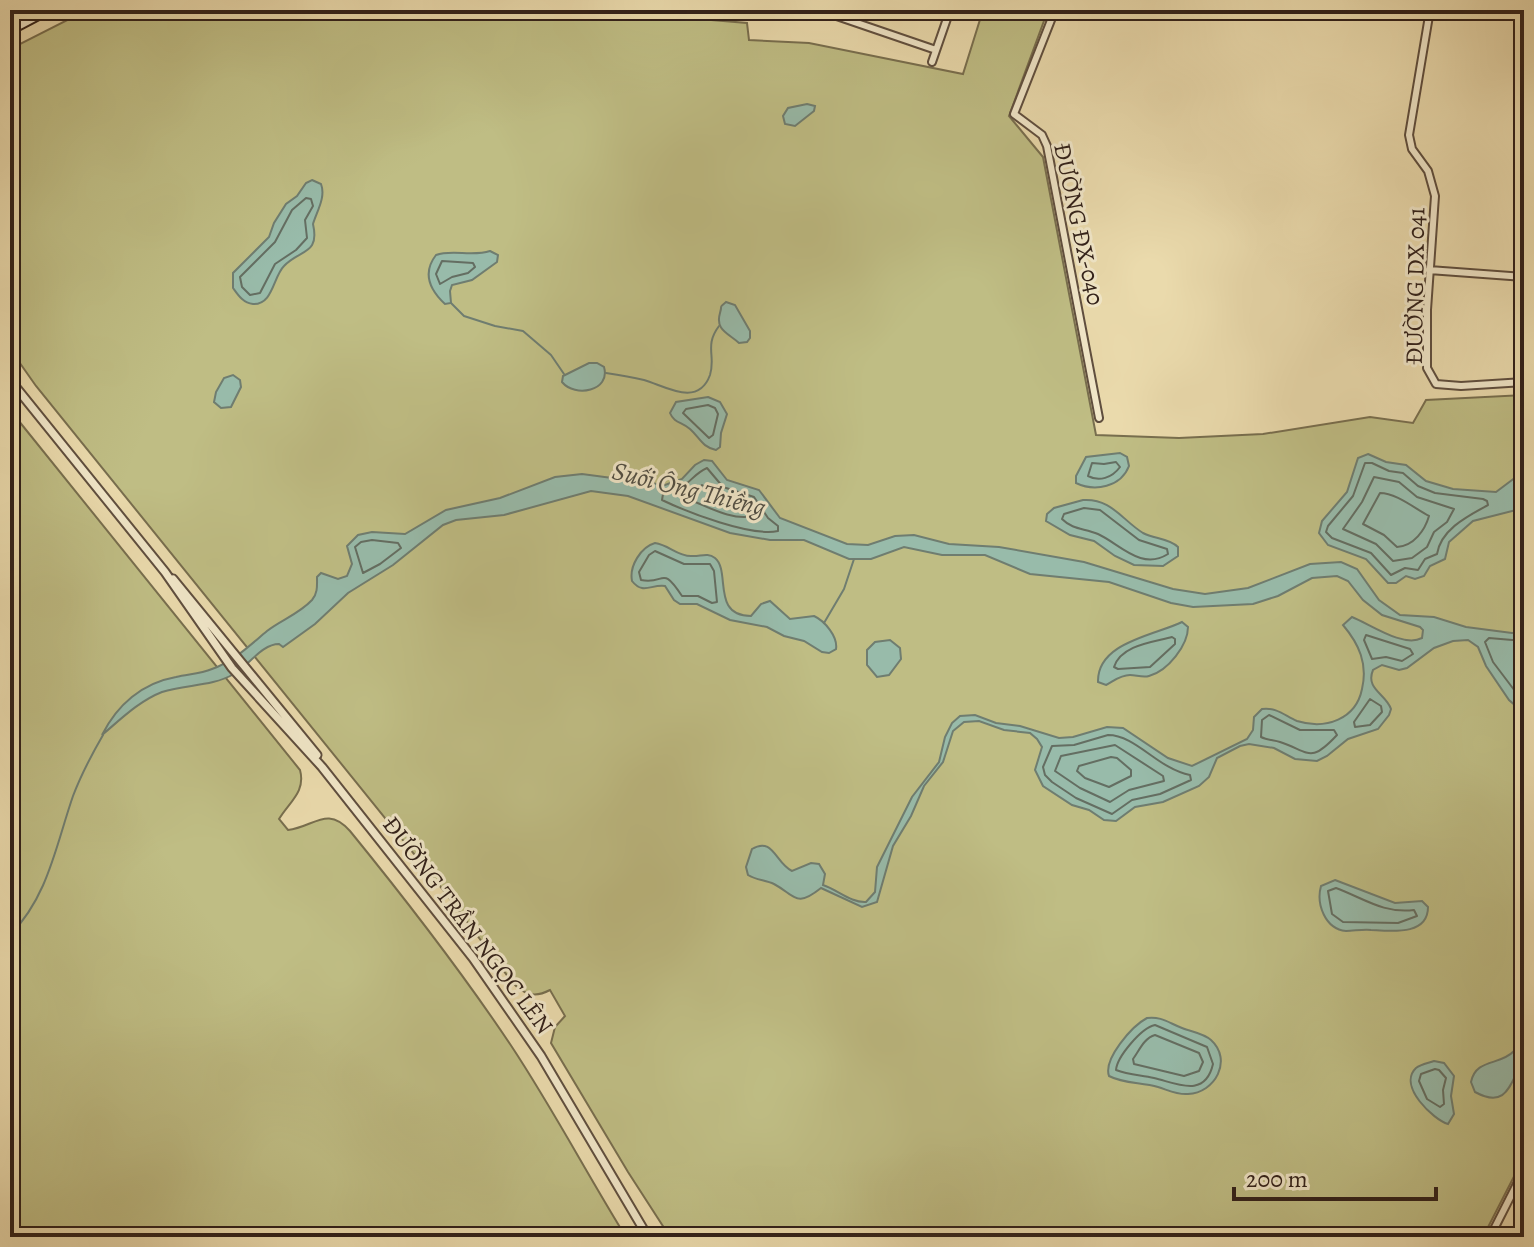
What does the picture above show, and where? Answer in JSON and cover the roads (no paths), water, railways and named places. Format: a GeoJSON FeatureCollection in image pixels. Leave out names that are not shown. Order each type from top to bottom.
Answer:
{"type":"FeatureCollection","features":[{"type":"Feature","properties":{"kind":"main road"},"geometry":{"type":"LineString","coordinates":[[10,30],[48,10]]}},
{"type":"Feature","properties":{"kind":"street"},"geometry":{"type":"LineString","coordinates":[[819,10],[936,50]]}},
{"type":"Feature","properties":{"kind":"street"},"geometry":{"type":"LineString","coordinates":[[932,62],[950,10]]}},
{"type":"Feature","properties":{"kind":"street","name":"ĐƯỜNG ĐX-040"},"geometry":{"type":"LineString","coordinates":[[1055,10],[1014,114],[1042,135],[1047,146],[1099,418]]}},
{"type":"Feature","properties":{"kind":"street","name":"ĐƯỜNG DX 041"},"geometry":{"type":"LineString","coordinates":[[1430,10],[1409,135],[1412,149],[1428,171],[1435,196],[1429,270],[1427,368],[1436,384],[1461,386],[1524,382]]}},
{"type":"Feature","properties":{"kind":"street"},"geometry":{"type":"LineString","coordinates":[[1499,10],[1502,14],[1524,12]]}},
{"type":"Feature","properties":{"kind":"street"},"geometry":{"type":"LineString","coordinates":[[1429,270],[1524,277]]}},
{"type":"Feature","properties":{"kind":"street","name":"ĐƯỜNG TRẦN NGỌC LÊN"},"geometry":{"type":"LineString","coordinates":[[10,380],[165,572],[226,661],[322,767],[434,905],[493,984],[541,1056],[648,1237]]}},
{"type":"Feature","properties":{"kind":"street","name":"ĐƯỜNG TRẦN NGỌC LÊN"},"geometry":{"type":"LineString","coordinates":[[165,572],[188,594],[311,746],[322,767]]}},
{"type":"Feature","properties":{"kind":"street"},"geometry":{"type":"LineString","coordinates":[[1490,1237],[1524,1170]]}},
{"type":"Feature","properties":{"kind":"water"},"geometry":{"type":"Polygon","coordinates":[[[807,104],[815,106],[814,111],[795,126],[785,124],[783,116],[788,108],[807,104]]]}},
{"type":"Feature","properties":{"kind":"water"},"geometry":{"type":"Polygon","coordinates":[[[312,180],[321,184],[322,194],[313,224],[314,241],[307,250],[284,266],[265,300],[253,304],[246,302],[233,288],[233,273],[269,237],[286,204],[312,180]]]}},
{"type":"Feature","properties":{"kind":"water"},"geometry":{"type":"Polygon","coordinates":[[[490,251],[498,255],[497,262],[472,280],[452,285],[451,303],[445,304],[430,281],[429,268],[436,255],[490,251]]]}},
{"type":"Feature","properties":{"kind":"water"},"geometry":{"type":"Polygon","coordinates":[[[726,302],[735,305],[750,331],[747,342],[739,343],[721,327],[721,306],[726,302]]]}},
{"type":"Feature","properties":{"kind":"water"},"geometry":{"type":"Polygon","coordinates":[[[589,363],[604,367],[605,375],[597,387],[575,390],[562,382],[563,376],[589,363]]]}},
{"type":"Feature","properties":{"kind":"water"},"geometry":{"type":"Polygon","coordinates":[[[233,375],[240,380],[241,387],[231,407],[221,408],[214,402],[216,392],[224,378],[233,375]]]}},
{"type":"Feature","properties":{"kind":"water"},"geometry":{"type":"Polygon","coordinates":[[[708,397],[720,402],[727,414],[720,447],[716,450],[704,444],[670,413],[676,402],[708,397]]]}},
{"type":"Feature","properties":{"kind":"water"},"geometry":{"type":"Polygon","coordinates":[[[1120,453],[1127,457],[1129,466],[1120,479],[1099,487],[1076,483],[1076,476],[1086,457],[1120,453]]]}},
{"type":"Feature","properties":{"kind":"water"},"geometry":{"type":"Polygon","coordinates":[[[1368,454],[1386,462],[1406,465],[1426,481],[1453,489],[1496,492],[1524,471],[1524,508],[1473,521],[1449,542],[1445,559],[1430,566],[1424,576],[1415,579],[1406,576],[1396,583],[1388,583],[1366,559],[1328,545],[1319,533],[1322,521],[1347,492],[1358,458],[1368,454]]]}},
{"type":"Feature","properties":{"kind":"water"},"geometry":{"type":"Polygon","coordinates":[[[704,460],[712,461],[727,480],[759,490],[780,518],[847,544],[868,545],[895,536],[914,535],[949,544],[999,547],[1084,562],[1173,589],[1205,594],[1248,588],[1310,564],[1341,562],[1357,569],[1379,600],[1400,615],[1434,617],[1466,627],[1524,632],[1524,713],[1509,700],[1486,666],[1478,647],[1468,640],[1453,641],[1434,648],[1407,668],[1399,670],[1382,665],[1373,670],[1371,677],[1374,687],[1391,709],[1378,729],[1348,739],[1317,761],[1295,759],[1274,748],[1249,744],[1240,746],[1217,758],[1209,777],[1199,786],[1163,802],[1135,807],[1116,821],[1104,820],[1089,810],[1072,805],[1043,786],[1035,770],[1042,747],[1030,733],[1004,730],[979,721],[964,722],[953,731],[943,762],[924,786],[893,846],[877,902],[862,907],[821,888],[806,898],[796,898],[774,884],[748,875],[746,867],[752,849],[759,846],[770,848],[792,871],[811,863],[819,864],[825,874],[823,885],[866,902],[875,892],[877,867],[912,797],[939,762],[945,737],[952,723],[960,716],[975,715],[1059,738],[1107,727],[1123,728],[1168,758],[1192,766],[1247,739],[1253,730],[1254,717],[1262,709],[1277,711],[1297,721],[1319,724],[1346,715],[1359,699],[1364,680],[1361,655],[1343,625],[1352,617],[1406,640],[1422,638],[1423,630],[1382,615],[1363,600],[1348,581],[1337,576],[1312,578],[1278,596],[1253,604],[1193,607],[1171,603],[1109,582],[1030,574],[985,555],[942,555],[904,547],[871,559],[849,559],[804,540],[770,540],[730,533],[628,496],[591,491],[504,515],[456,520],[443,525],[393,565],[348,593],[315,624],[283,647],[279,644],[267,647],[240,670],[225,678],[162,692],[130,711],[102,735],[123,705],[142,690],[164,680],[220,666],[307,605],[314,597],[317,577],[321,573],[338,579],[347,576],[352,564],[347,546],[358,535],[372,532],[405,534],[446,510],[500,498],[555,477],[582,474],[665,485],[682,479],[704,460]]]}},
{"type":"Feature","properties":{"kind":"water"},"geometry":{"type":"Polygon","coordinates":[[[1083,500],[1101,502],[1143,533],[1174,544],[1178,547],[1178,556],[1163,566],[1134,565],[1094,541],[1070,535],[1046,521],[1047,514],[1054,508],[1083,500]]]}},
{"type":"Feature","properties":{"kind":"water"},"geometry":{"type":"Polygon","coordinates":[[[655,543],[686,556],[715,558],[720,564],[726,601],[739,614],[751,616],[761,604],[770,601],[790,619],[814,616],[830,630],[836,649],[829,653],[822,652],[804,641],[784,636],[767,627],[730,620],[697,604],[680,604],[665,586],[647,588],[636,585],[632,581],[634,563],[645,549],[655,543]]]}},
{"type":"Feature","properties":{"kind":"water"},"geometry":{"type":"Polygon","coordinates":[[[1182,622],[1188,627],[1185,642],[1163,669],[1147,677],[1123,676],[1106,685],[1098,682],[1100,668],[1117,649],[1182,622]]]}},
{"type":"Feature","properties":{"kind":"water"},"geometry":{"type":"Polygon","coordinates":[[[890,640],[900,648],[901,659],[889,675],[877,677],[867,665],[867,650],[875,642],[890,640]]]}},
{"type":"Feature","properties":{"kind":"water"},"geometry":{"type":"Polygon","coordinates":[[[1335,880],[1395,903],[1422,901],[1428,907],[1426,916],[1422,923],[1407,930],[1339,929],[1328,921],[1320,900],[1321,886],[1335,880]]]}},
{"type":"Feature","properties":{"kind":"water"},"geometry":{"type":"Polygon","coordinates":[[[1147,1018],[1161,1019],[1211,1040],[1217,1048],[1221,1066],[1213,1082],[1198,1092],[1184,1094],[1109,1076],[1108,1069],[1114,1052],[1127,1035],[1147,1018]]]}},
{"type":"Feature","properties":{"kind":"water"},"geometry":{"type":"Polygon","coordinates":[[[1514,1051],[1521,1053],[1523,1061],[1506,1091],[1495,1098],[1475,1092],[1471,1082],[1478,1069],[1514,1051]]]}},
{"type":"Feature","properties":{"kind":"water"},"geometry":{"type":"Polygon","coordinates":[[[1434,1061],[1444,1063],[1454,1076],[1451,1096],[1454,1114],[1448,1124],[1427,1109],[1411,1084],[1411,1075],[1416,1068],[1434,1061]]]}},
{"type":"Feature","properties":{"kind":"waterway"},"geometry":{"type":"LineString","coordinates":[[451,303],[464,316],[523,331],[551,355],[564,374]]}},
{"type":"Feature","properties":{"kind":"waterway"},"geometry":{"type":"LineString","coordinates":[[606,373],[644,380],[680,392],[698,391],[710,375],[712,339],[719,326]]}},
{"type":"Feature","properties":{"kind":"waterway"},"geometry":{"type":"LineString","coordinates":[[824,623],[844,589],[854,559]]}},
{"type":"Feature","properties":{"kind":"waterway","name":"Suối Ông Thiềng"},"geometry":{"type":"LineString","coordinates":[[10,935],[23,920],[42,887],[76,788],[103,735]]}}]}
